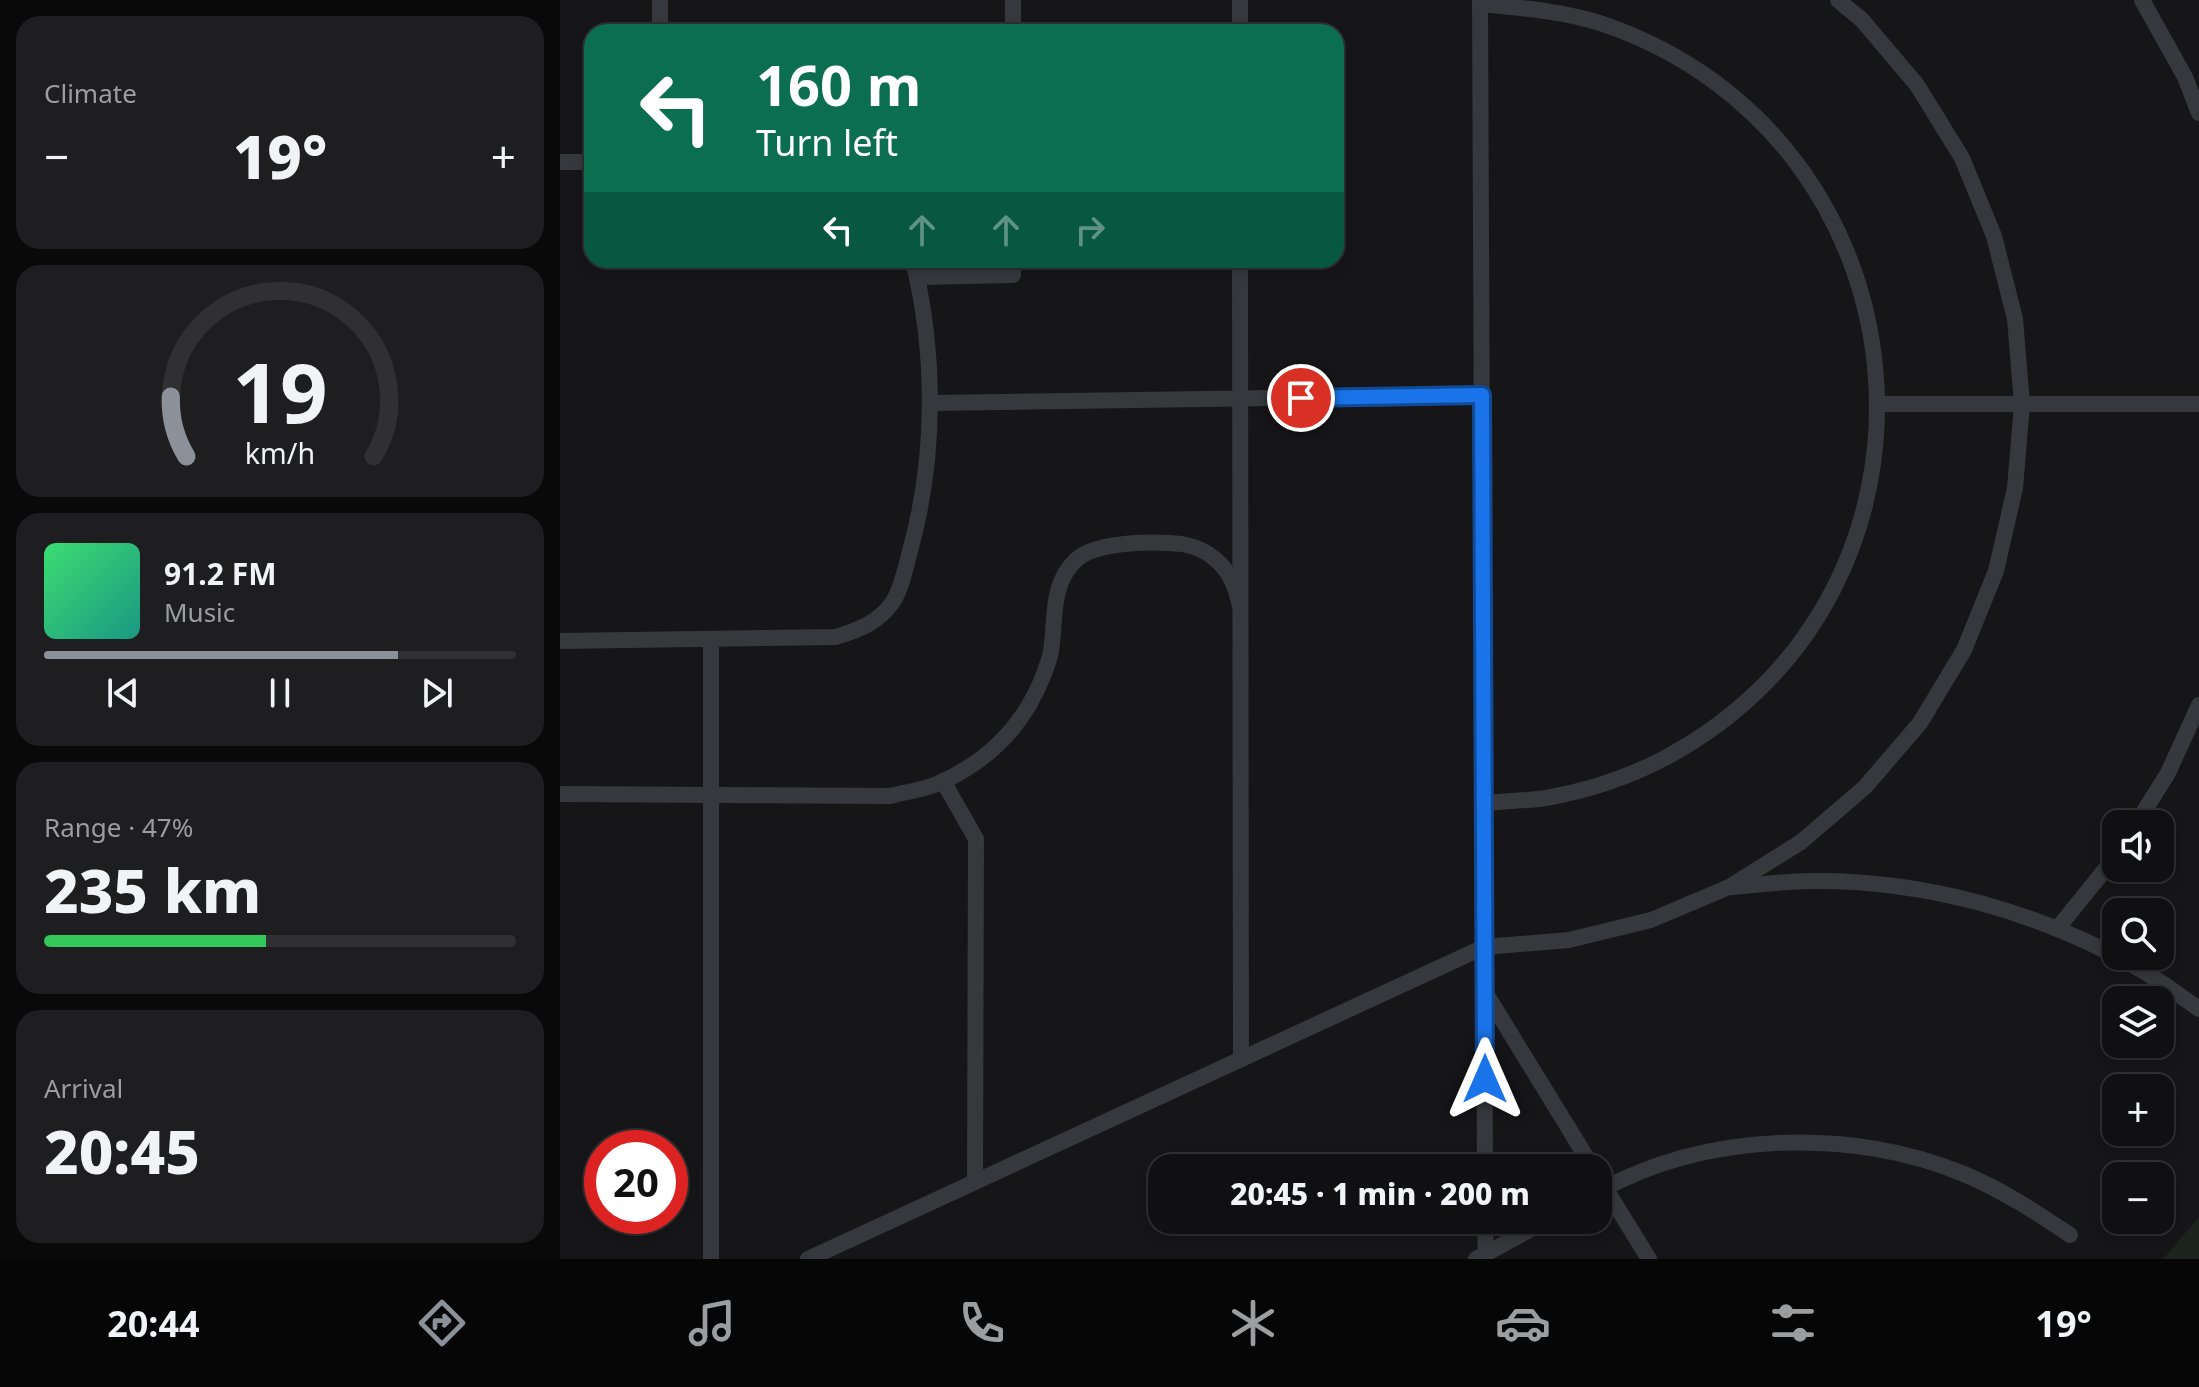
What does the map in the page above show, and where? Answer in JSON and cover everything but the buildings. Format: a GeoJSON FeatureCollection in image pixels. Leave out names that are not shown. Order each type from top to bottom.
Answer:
{"type":"FeatureCollection","features":[{"type":"Feature","properties":{"kind":"lane"},"geometry":{"type":"LineString","coordinates":[[660,0],[660,24]]}},
{"type":"Feature","properties":{"kind":"lane"},"geometry":{"type":"LineString","coordinates":[[1013,0],[1013,24]]}},
{"type":"Feature","properties":{"kind":"lane"},"geometry":{"type":"LineString","coordinates":[[1240,0],[1240,24]]}},
{"type":"Feature","properties":{"kind":"lane"},"geometry":{"type":"LineString","coordinates":[[808,1259],[1484,947],[1569,940],[1651,920],[1729,887],[1801,842],[1865,787],[1920,723],[1964,650],[1996,571],[2015,488],[2022,404],[2015,319],[1994,236],[1962,158],[1917,85],[1862,20],[1838,0]]}},
{"type":"Feature","properties":{"kind":"lane"},"geometry":{"type":"LineString","coordinates":[[2142,0],[2185,77],[2199,113]]}},
{"type":"Feature","properties":{"kind":"lane"},"geometry":{"type":"LineString","coordinates":[[1484,803],[1545,798],[1606,783],[1664,759],[1717,726],[1764,686],[1804,638],[1836,585],[1860,527],[1874,466],[1879,404],[1873,341],[1858,281],[1834,223],[1802,169],[1761,122],[1714,81],[1660,48],[1603,24],[1542,9],[1480,2],[1485,1154]]}},
{"type":"Feature","properties":{"kind":"lane"},"geometry":{"type":"LineString","coordinates":[[560,162],[584,162]]}},
{"type":"Feature","properties":{"kind":"lane"},"geometry":{"type":"LineString","coordinates":[[560,641],[836,637],[868,626],[893,602],[905,570],[916,529],[925,473],[930,403],[927,346],[915,268],[1013,275],[1013,268]]}},
{"type":"Feature","properties":{"kind":"lane"},"geometry":{"type":"LineString","coordinates":[[1240,268],[1241,1059]]}},
{"type":"Feature","properties":{"kind":"lane"},"geometry":{"type":"LineString","coordinates":[[930,403],[1482,395]]}},
{"type":"Feature","properties":{"kind":"lane"},"geometry":{"type":"LineString","coordinates":[[1879,404],[2199,404]]}},
{"type":"Feature","properties":{"kind":"lane"},"geometry":{"type":"LineString","coordinates":[[560,794],[890,796],[935,785],[975,765],[1009,735],[1035,697],[1051,654],[1055,601],[1062,578],[1077,559],[1098,547],[1183,544],[1201,550],[1227,572],[1236,588],[1240,606]]}},
{"type":"Feature","properties":{"kind":"lane"},"geometry":{"type":"LineString","coordinates":[[711,639],[711,1259]]}},
{"type":"Feature","properties":{"kind":"lane"},"geometry":{"type":"LineString","coordinates":[[2145,810],[2168,773],[2199,705]]}},
{"type":"Feature","properties":{"kind":"lane"},"geometry":{"type":"LineString","coordinates":[[943,781],[976,839],[975,1182]]}},
{"type":"Feature","properties":{"kind":"lane"},"geometry":{"type":"LineString","coordinates":[[2057,929],[2102,873]]}},
{"type":"Feature","properties":{"kind":"lane"},"geometry":{"type":"LineString","coordinates":[[1729,887],[1812,881],[1895,886],[1977,902],[2057,929],[2139,968],[2199,1009]]}},
{"type":"Feature","properties":{"kind":"lane"},"geometry":{"type":"LineString","coordinates":[[1484,990],[1584,1154]]}},
{"type":"Feature","properties":{"kind":"lane"},"geometry":{"type":"LineString","coordinates":[[1612,1181],[1721,1149],[1782,1143],[1844,1144],[1905,1155],[1963,1174],[2019,1201],[2070,1235]]}},
{"type":"Feature","properties":{"kind":"lane"},"geometry":{"type":"LineString","coordinates":[[1612,1203],[1649,1259]]}},
{"type":"Feature","properties":{"kind":"lane"},"geometry":{"type":"LineString","coordinates":[[1482,1258],[1484,1234]]}},
{"type":"Feature","properties":{"kind":"lane"},"geometry":{"type":"LineString","coordinates":[[1482,1258],[1524,1234]]}},
{"type":"Feature","properties":{"kind":"shaded area"},"geometry":{"type":"Polygon","coordinates":[[[2199,1217],[2199,1259],[2163,1259],[2199,1217]]]}},
{"type":"Feature","properties":{"kind":"route"},"geometry":{"type":"LineString","coordinates":[[1301,398],[1482,395],[1485,1079]]}}]}
